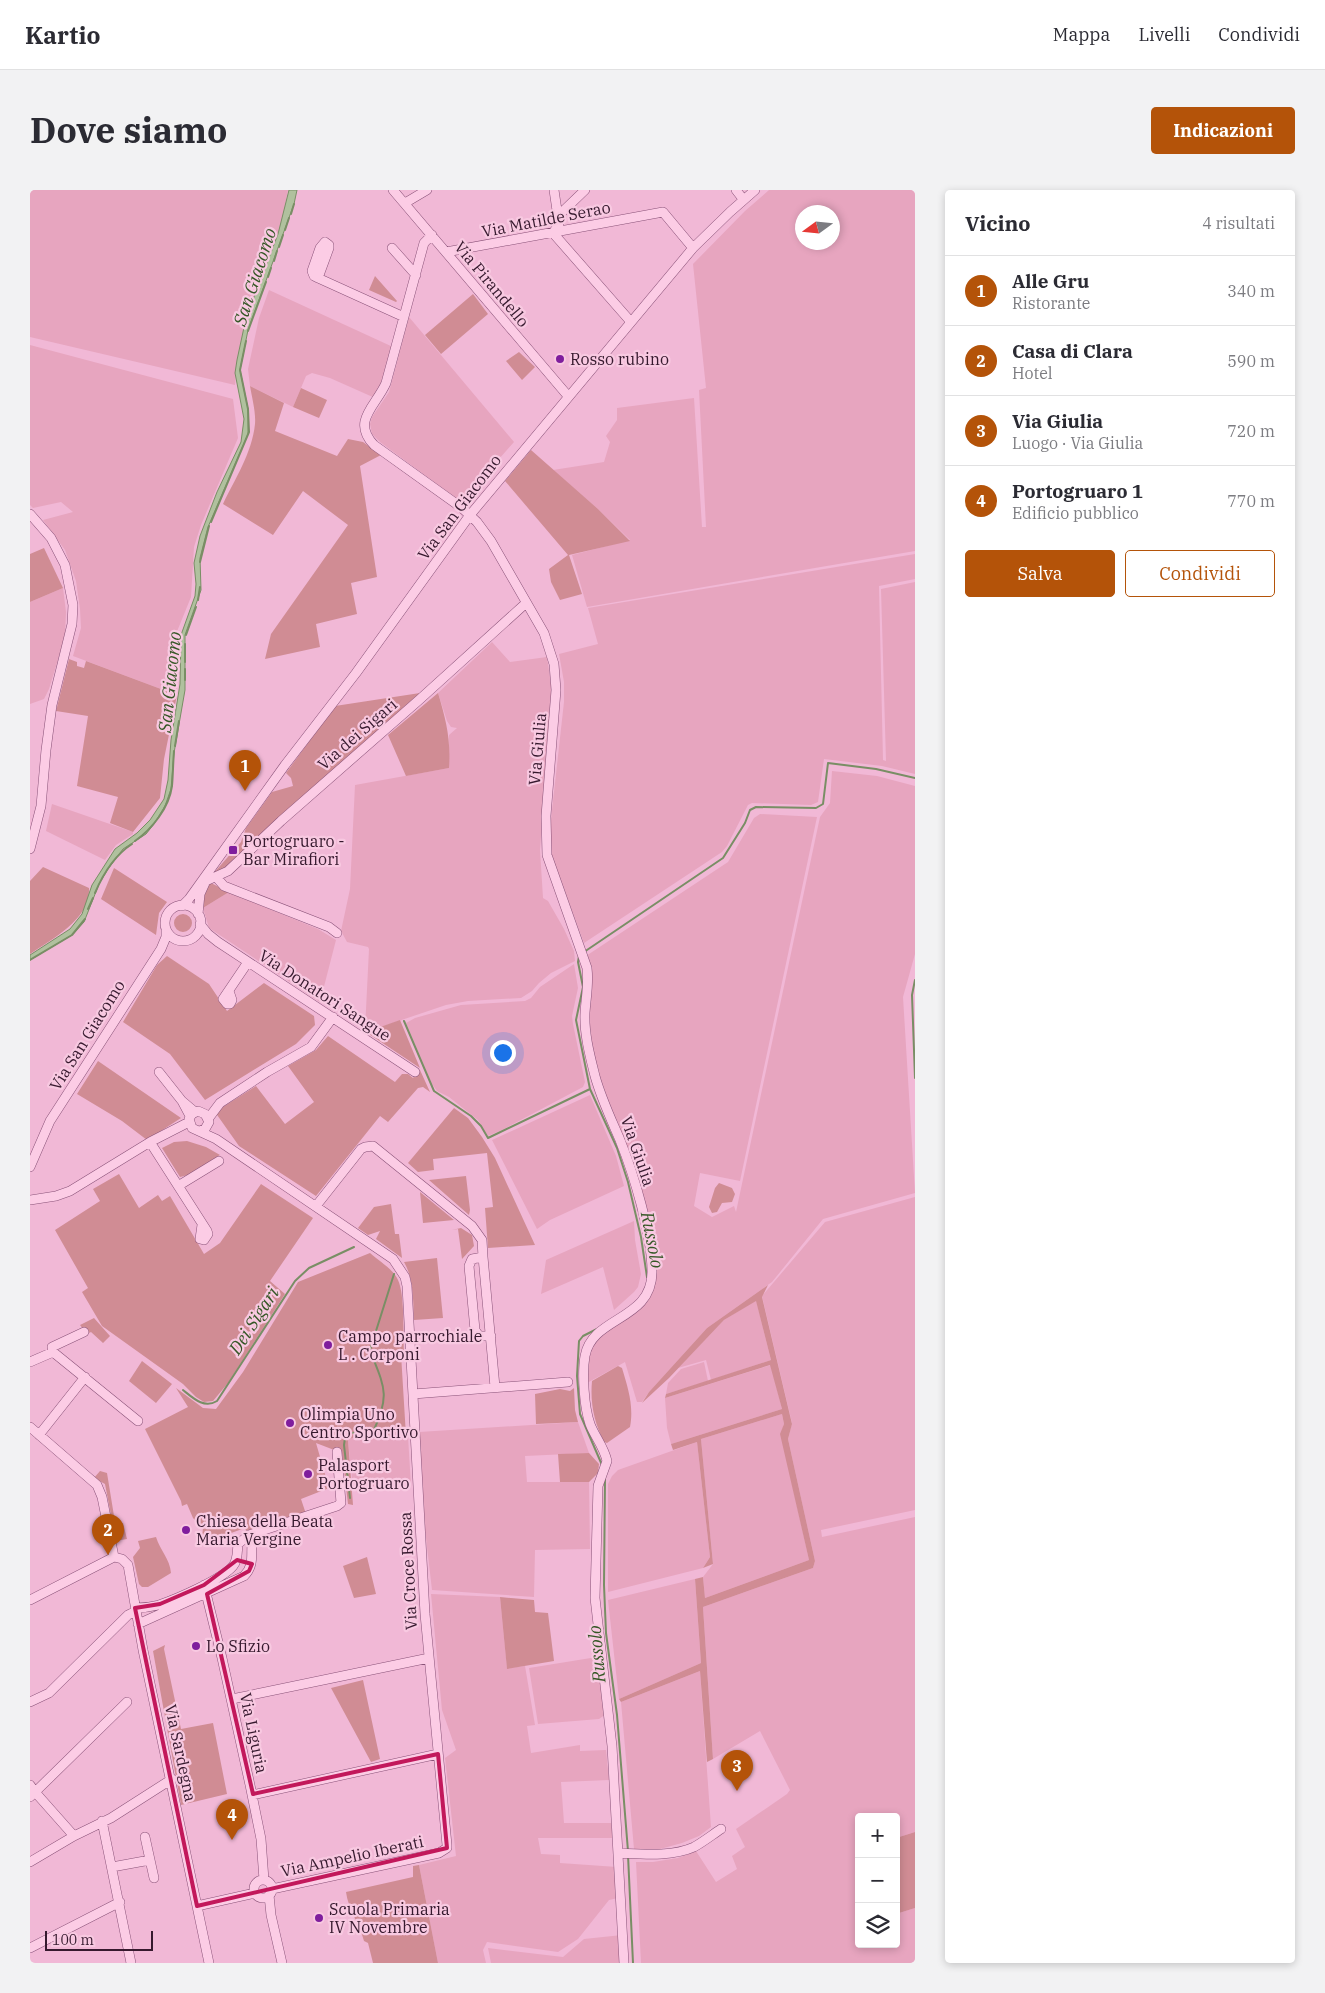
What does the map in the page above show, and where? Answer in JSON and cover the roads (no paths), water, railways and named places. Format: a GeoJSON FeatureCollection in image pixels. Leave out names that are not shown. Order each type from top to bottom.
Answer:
{"type":"FeatureCollection","features":[{"type":"Feature","properties":{"kind":"street","name":"Via Pirandello"},"geometry":{"type":"LineString","coordinates":[[393,190],[568,396]]}},
{"type":"Feature","properties":{"kind":"street"},"geometry":{"type":"LineString","coordinates":[[405,203],[427,190]]}},
{"type":"Feature","properties":{"kind":"street"},"geometry":{"type":"LineString","coordinates":[[554,190],[559,224],[553,233],[631,322]]}},
{"type":"Feature","properties":{"kind":"street"},"geometry":{"type":"LineString","coordinates":[[559,215],[585,190]]}},
{"type":"Feature","properties":{"kind":"street"},"geometry":{"type":"LineString","coordinates":[[736,190],[743,199]]}},
{"type":"Feature","properties":{"kind":"street","name":"Via San Giacomo"},"geometry":{"type":"LineString","coordinates":[[182,906],[189,899],[285,765],[356,673],[470,515],[693,248],[743,199],[755,190]]}},
{"type":"Feature","properties":{"kind":"street","name":"Via Matilde Serao"},"geometry":{"type":"LineString","coordinates":[[446,252],[663,212],[693,248]]}},
{"type":"Feature","properties":{"kind":"street","name":"Via Giulia"},"geometry":{"type":"LineString","coordinates":[[432,235],[424,243],[386,383],[365,418],[364,424],[367,438],[374,445],[470,515],[490,542],[539,623],[554,664],[556,705],[550,757],[545,842],[550,866],[582,954],[589,984],[585,1014],[593,1070],[600,1094],[620,1140],[633,1179],[644,1218],[652,1270],[652,1284],[645,1298],[627,1314],[592,1337],[585,1356],[587,1412],[594,1432],[606,1455],[596,1500],[595,1598],[626,1854],[624,1963]]}},
{"type":"Feature","properties":{"kind":"street"},"geometry":{"type":"LineString","coordinates":[[392,248],[416,274]]}},
{"type":"Feature","properties":{"kind":"street"},"geometry":{"type":"LineString","coordinates":[[318,278],[404,317]]}},
{"type":"Feature","properties":{"kind":"street"},"geometry":{"type":"LineString","coordinates":[[30,514],[52,538],[65,565],[73,605],[72,624],[52,705],[41,806],[30,849]]}},
{"type":"Feature","properties":{"kind":"street","name":"Via dei Sigari"},"geometry":{"type":"LineString","coordinates":[[206,881],[217,878],[228,871],[281,821],[420,700],[526,604]]}},
{"type":"Feature","properties":{"kind":"street","name":"Via San Giacomo"},"geometry":{"type":"LineString","coordinates":[[198,914],[200,894],[213,864]]}},
{"type":"Feature","properties":{"kind":"street"},"geometry":{"type":"LineString","coordinates":[[217,878],[224,886],[329,927],[338,933]]}},
{"type":"Feature","properties":{"kind":"street"},"geometry":{"type":"LineString","coordinates":[[161,949],[193,938],[198,932],[200,924],[198,914],[190,907],[174,908],[169,912],[165,922],[166,930],[173,938],[180,941]]}},
{"type":"Feature","properties":{"kind":"street","name":"Via Donatori Sangue"},"geometry":{"type":"LineString","coordinates":[[200,924],[218,942],[415,1072]]}},
{"type":"Feature","properties":{"kind":"street","name":"Via San Giacomo"},"geometry":{"type":"LineString","coordinates":[[30,1167],[50,1121],[161,949],[166,937],[166,930]]}},
{"type":"Feature","properties":{"kind":"street","name":"Via Donatori Sangue"},"geometry":{"type":"LineString","coordinates":[[193,938],[218,942]]}},
{"type":"Feature","properties":{"kind":"street"},"geometry":{"type":"LineString","coordinates":[[229,991],[248,962]]}},
{"type":"Feature","properties":{"kind":"street"},"geometry":{"type":"LineString","coordinates":[[30,1200],[56,1196],[70,1190],[150,1142],[195,1120],[310,1046],[333,1018]]}},
{"type":"Feature","properties":{"kind":"street"},"geometry":{"type":"LineString","coordinates":[[159,1072],[195,1120],[205,1129],[217,1105]]}},
{"type":"Feature","properties":{"kind":"street","name":"Via Croce Rossa"},"geometry":{"type":"LineString","coordinates":[[216,1139],[205,1114],[195,1120],[216,1139],[393,1259],[405,1277],[425,1614],[448,1840],[447,1848],[439,1853]]}},
{"type":"Feature","properties":{"kind":"street"},"geometry":{"type":"LineString","coordinates":[[150,1142],[202,1225]]}},
{"type":"Feature","properties":{"kind":"street"},"geometry":{"type":"LineString","coordinates":[[316,1206],[362,1150],[373,1146],[472,1226],[482,1240],[495,1387]]}},
{"type":"Feature","properties":{"kind":"street"},"geometry":{"type":"LineString","coordinates":[[178,1186],[219,1160]]}},
{"type":"Feature","properties":{"kind":"street"},"geometry":{"type":"LineString","coordinates":[[483,1257],[472,1259],[469,1266],[474,1330],[479,1336],[491,1336]]}},
{"type":"Feature","properties":{"kind":"street"},"geometry":{"type":"LineString","coordinates":[[53,1352],[52,1347],[84,1332]]}},
{"type":"Feature","properties":{"kind":"street"},"geometry":{"type":"LineString","coordinates":[[30,1362],[53,1352]]}},
{"type":"Feature","properties":{"kind":"street"},"geometry":{"type":"LineString","coordinates":[[53,1352],[138,1421]]}},
{"type":"Feature","properties":{"kind":"street"},"geometry":{"type":"LineString","coordinates":[[39,1435],[85,1377]]}},
{"type":"Feature","properties":{"kind":"street"},"geometry":{"type":"LineString","coordinates":[[413,1394],[568,1382]]}},
{"type":"Feature","properties":{"kind":"street"},"geometry":{"type":"LineString","coordinates":[[30,1427],[97,1485],[102,1497],[114,1557],[30,1600]]}},
{"type":"Feature","properties":{"kind":"street"},"geometry":{"type":"LineString","coordinates":[[30,1702],[49,1693],[128,1615],[136,1610],[160,1604],[204,1585],[227,1571],[237,1560],[238,1544],[249,1535],[330,1510],[341,1503],[337,1452]]}},
{"type":"Feature","properties":{"kind":"street"},"geometry":{"type":"LineString","coordinates":[[138,1624],[244,1576],[252,1564],[252,1540],[258,1531]]}},
{"type":"Feature","properties":{"kind":"street","name":"Via Sardegna"},"geometry":{"type":"LineString","coordinates":[[114,1557],[122,1558],[128,1565],[138,1624],[210,1963]]}},
{"type":"Feature","properties":{"kind":"street"},"geometry":{"type":"LineString","coordinates":[[237,1560],[246,1565],[252,1564]]}},
{"type":"Feature","properties":{"kind":"street","name":"Via Liguria"},"geometry":{"type":"LineString","coordinates":[[204,1585],[232,1699],[261,1839],[264,1880]]}},
{"type":"Feature","properties":{"kind":"street"},"geometry":{"type":"LineString","coordinates":[[232,1699],[429,1658]]}},
{"type":"Feature","properties":{"kind":"street"},"geometry":{"type":"LineString","coordinates":[[74,1836],[32,1791],[127,1702]]}},
{"type":"Feature","properties":{"kind":"street"},"geometry":{"type":"LineString","coordinates":[[252,1795],[438,1754]]}},
{"type":"Feature","properties":{"kind":"street"},"geometry":{"type":"LineString","coordinates":[[30,1862],[74,1836],[111,1818],[172,1779]]}},
{"type":"Feature","properties":{"kind":"street"},"geometry":{"type":"LineString","coordinates":[[102,1821],[120,1902],[129,1962]]}},
{"type":"Feature","properties":{"kind":"street"},"geometry":{"type":"LineString","coordinates":[[626,1854],[659,1854],[687,1849],[721,1830]]}},
{"type":"Feature","properties":{"kind":"street"},"geometry":{"type":"LineString","coordinates":[[145,1837],[154,1878]]}},
{"type":"Feature","properties":{"kind":"street","name":"Via Ampelio Iberati"},"geometry":{"type":"LineString","coordinates":[[270,1892],[439,1853]]}},
{"type":"Feature","properties":{"kind":"street"},"geometry":{"type":"LineString","coordinates":[[112,1867],[150,1860]]}},
{"type":"Feature","properties":{"kind":"street"},"geometry":{"type":"LineString","coordinates":[[270,1892],[262,1897],[256,1893],[254,1888],[256,1883],[264,1880],[271,1884],[270,1892],[282,1963]]}},
{"type":"Feature","properties":{"kind":"street"},"geometry":{"type":"LineString","coordinates":[[197,1906],[256,1893]]}},
{"type":"Feature","properties":{"kind":"street"},"geometry":{"type":"LineString","coordinates":[[30,1948],[120,1902]]}},
{"type":"Feature","properties":{"kind":"waterway","name":"San Giacomo"},"geometry":{"type":"LineString","coordinates":[[291,214],[294,204]]}},
{"type":"Feature","properties":{"kind":"waterway","name":"San Giacomo"},"geometry":{"type":"LineString","coordinates":[[285,230],[289,218]]}},
{"type":"Feature","properties":{"kind":"waterway","name":"San Giacomo"},"geometry":{"type":"LineString","coordinates":[[279,247],[283,235]]}},
{"type":"Feature","properties":{"kind":"waterway","name":"San Giacomo"},"geometry":{"type":"LineString","coordinates":[[274,261],[277,251]]}},
{"type":"Feature","properties":{"kind":"waterway","name":"San Giacomo"},"geometry":{"type":"LineString","coordinates":[[268,277],[271,268]]}},
{"type":"Feature","properties":{"kind":"waterway","name":"San Giacomo"},"geometry":{"type":"LineString","coordinates":[[248,331],[266,282]]}},
{"type":"Feature","properties":{"kind":"waterway","name":"San Giacomo"},"geometry":{"type":"LineString","coordinates":[[211,522],[249,432],[248,409],[240,370],[246,341]]}},
{"type":"Feature","properties":{"kind":"waterway","name":"San Giacomo"},"geometry":{"type":"LineString","coordinates":[[200,562],[209,526]]}},
{"type":"Feature","properties":{"kind":"waterway","name":"San Giacomo"},"geometry":{"type":"LineString","coordinates":[[198,600],[200,587]]}},
{"type":"Feature","properties":{"kind":"waterway","name":"San Giacomo"},"geometry":{"type":"LineString","coordinates":[[186,635],[196,607]]}},
{"type":"Feature","properties":{"kind":"waterway","name":"San Giacomo"},"geometry":{"type":"LineString","coordinates":[[185,644],[185,662]]}},
{"type":"Feature","properties":{"kind":"waterway","name":"San Giacomo"},"geometry":{"type":"LineString","coordinates":[[185,669],[185,680]]}},
{"type":"Feature","properties":{"kind":"waterway","name":"San Giacomo"},"geometry":{"type":"LineString","coordinates":[[175,746],[179,721]]}},
{"type":"Feature","properties":{"kind":"waterway","name":"San Giacomo"},"geometry":{"type":"LineString","coordinates":[[135,841],[159,817],[167,802],[172,786],[174,751]]}},
{"type":"Feature","properties":{"kind":"waterway","name":"Russolo"},"geometry":{"type":"LineString","coordinates":[[584,952],[723,858],[745,823],[750,810],[756,807],[816,808],[823,804],[828,763],[876,769],[915,778]]}},
{"type":"Feature","properties":{"kind":"waterway","name":"San Giacomo"},"geometry":{"type":"LineString","coordinates":[[95,893],[110,866],[132,844]]}},
{"type":"Feature","properties":{"kind":"waterway","name":"San Giacomo"},"geometry":{"type":"LineString","coordinates":[[88,909],[93,898]]}},
{"type":"Feature","properties":{"kind":"waterway","name":"San Giacomo"},"geometry":{"type":"LineString","coordinates":[[30,960],[72,935],[85,919]]}},
{"type":"Feature","properties":{"kind":"waterway","name":"Russolo"},"geometry":{"type":"LineString","coordinates":[[579,956],[578,962],[583,987],[576,1020],[590,1089],[617,1148],[628,1182],[641,1237],[647,1277]]}},
{"type":"Feature","properties":{"kind":"waterway"},"geometry":{"type":"LineString","coordinates":[[915,980],[912,995],[915,1078]]}},
{"type":"Feature","properties":{"kind":"waterway"},"geometry":{"type":"LineString","coordinates":[[404,1021],[434,1091],[471,1116],[481,1126],[488,1138],[590,1089]]}},
{"type":"Feature","properties":{"kind":"waterway","name":"Dei Sigari"},"geometry":{"type":"LineString","coordinates":[[183,1390],[203,1403],[208,1404],[217,1401],[295,1281],[309,1268],[354,1247]]}},
{"type":"Feature","properties":{"kind":"waterway"},"geometry":{"type":"LineString","coordinates":[[370,1350],[394,1274]]}},
{"type":"Feature","properties":{"kind":"waterway","name":"Russolo"},"geometry":{"type":"LineString","coordinates":[[597,1329],[583,1336],[579,1341],[577,1376],[580,1414],[602,1465]]}},
{"type":"Feature","properties":{"kind":"waterway"},"geometry":{"type":"LineString","coordinates":[[350,1498],[344,1445],[345,1438],[349,1433],[373,1432],[384,1400],[380,1375],[371,1353]]}},
{"type":"Feature","properties":{"kind":"waterway","name":"Russolo"},"geometry":{"type":"LineString","coordinates":[[605,1479],[604,1585],[606,1633],[617,1715],[628,1851]]}},
{"type":"Feature","properties":{"kind":"waterway","name":"Russolo"},"geometry":{"type":"LineString","coordinates":[[628,1855],[633,1963]]}},
{"type":"Feature","properties":{"kind":"place","name":"Rosso rubino"},"geometry":{"type":"Point","coordinates":[560,359]}},
{"type":"Feature","properties":{"kind":"place","name":"Alle Gru"},"geometry":{"type":"Point","coordinates":[245,791]}},
{"type":"Feature","properties":{"kind":"place","name":"Portogruaro - Bar Mirafiori"},"geometry":{"type":"Point","coordinates":[233,850]}},
{"type":"Feature","properties":{"kind":"place","name":"Campo parrochiale L . Corponi"},"geometry":{"type":"Point","coordinates":[328,1345]}},
{"type":"Feature","properties":{"kind":"place","name":"Olimpia Uno Centro Sportivo"},"geometry":{"type":"Point","coordinates":[290,1423]}},
{"type":"Feature","properties":{"kind":"place","name":"Palasport Portogruaro"},"geometry":{"type":"Point","coordinates":[308,1474]}},
{"type":"Feature","properties":{"kind":"place","name":"Chiesa della Beata Maria Vergine"},"geometry":{"type":"Point","coordinates":[186,1530]}},
{"type":"Feature","properties":{"kind":"place","name":"Casa di Clara"},"geometry":{"type":"Point","coordinates":[108,1555]}},
{"type":"Feature","properties":{"kind":"place","name":"Lo Sfizio"},"geometry":{"type":"Point","coordinates":[196,1646]}},
{"type":"Feature","properties":{"kind":"place","name":"Via Giulia"},"geometry":{"type":"Point","coordinates":[737,1791]}},
{"type":"Feature","properties":{"kind":"place","name":"Portogruaro 1"},"geometry":{"type":"Point","coordinates":[232,1840]}},
{"type":"Feature","properties":{"kind":"place","name":"Scuola Primaria IV Novembre"},"geometry":{"type":"Point","coordinates":[319,1918]}}]}
